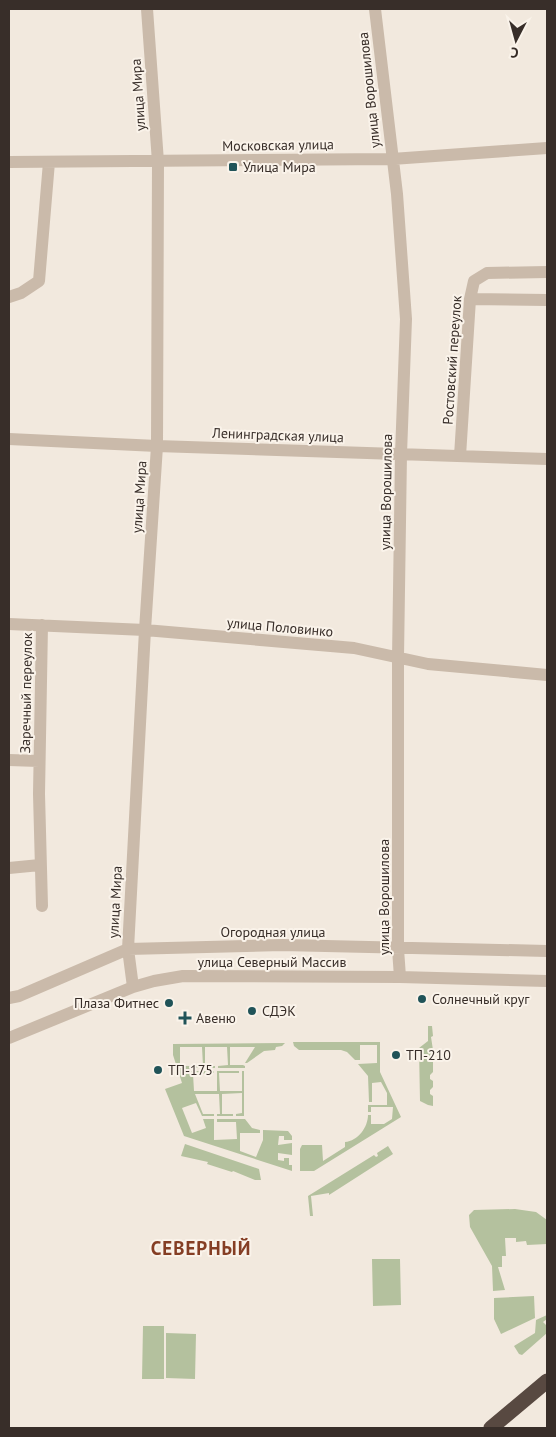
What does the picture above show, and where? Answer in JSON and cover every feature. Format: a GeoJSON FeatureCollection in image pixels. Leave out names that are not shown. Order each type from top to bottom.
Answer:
{"type":"FeatureCollection","features":[{"type":"Feature","properties":{"kind":"highway"},"geometry":{"type":"LineString","coordinates":[[490,1428],[547,1381]]}},
{"type":"Feature","properties":{"kind":"street","name":"улица Мира"},"geometry":{"type":"LineString","coordinates":[[133,987],[128,949],[157,446],[158,162],[147,9]]}},
{"type":"Feature","properties":{"kind":"street","name":"улица Ворошилова"},"geometry":{"type":"LineString","coordinates":[[375,9],[397,194],[406,319],[401,454],[398,658],[398,948],[400,977]]}},
{"type":"Feature","properties":{"kind":"street","name":"Московская улица"},"geometry":{"type":"LineString","coordinates":[[9,162],[392,159],[547,148]]}},
{"type":"Feature","properties":{"kind":"street"},"geometry":{"type":"LineString","coordinates":[[9,296],[21,293],[39,281],[49,162]]}},
{"type":"Feature","properties":{"kind":"street","name":"Ростовский переулок"},"geometry":{"type":"LineString","coordinates":[[460,456],[470,300],[474,281],[487,273],[547,272]]}},
{"type":"Feature","properties":{"kind":"street"},"geometry":{"type":"LineString","coordinates":[[470,300],[547,300]]}},
{"type":"Feature","properties":{"kind":"street","name":"Ленинградская улица"},"geometry":{"type":"LineString","coordinates":[[9,439],[547,459]]}},
{"type":"Feature","properties":{"kind":"street","name":"улица Половинко"},"geometry":{"type":"LineString","coordinates":[[9,624],[145,630],[354,648],[428,664],[547,675]]}},
{"type":"Feature","properties":{"kind":"street","name":"Заречный переулок"},"geometry":{"type":"LineString","coordinates":[[42,625],[39,761],[42,906]]}},
{"type":"Feature","properties":{"kind":"street","name":"Заречный переулок"},"geometry":{"type":"LineString","coordinates":[[9,760],[39,761]]}},
{"type":"Feature","properties":{"kind":"street"},"geometry":{"type":"LineString","coordinates":[[9,868],[40,865]]}},
{"type":"Feature","properties":{"kind":"street","name":"Огородная улица"},"geometry":{"type":"LineString","coordinates":[[9,998],[19,996],[128,949],[282,945],[547,951]]}},
{"type":"Feature","properties":{"kind":"street","name":"улица Северный Массив"},"geometry":{"type":"LineString","coordinates":[[9,1038],[133,987],[154,980],[183,976],[400,977],[547,981]]}},
{"type":"Feature","properties":{"kind":"green space"},"geometry":{"type":"Polygon","coordinates":[[[428,1026],[432,1026],[433,1036],[431,1037],[433,1050],[431,1056],[433,1058],[433,1072],[430,1075],[430,1079],[433,1081],[433,1087],[430,1090],[430,1094],[433,1096],[433,1106],[420,1101],[419,1048],[428,1041],[428,1026]]]}},
{"type":"Feature","properties":{"kind":"green space"},"geometry":{"type":"Polygon","coordinates":[[[293,1042],[380,1042],[380,1072],[401,1117],[314,1171],[300,1171],[300,1149],[302,1145],[322,1145],[323,1161],[345,1147],[345,1142],[354,1139],[361,1133],[368,1120],[368,1115],[371,1115],[371,1124],[384,1124],[392,1119],[393,1107],[371,1107],[371,1112],[368,1112],[368,1105],[387,1105],[387,1093],[381,1082],[372,1083],[372,1102],[369,1102],[368,1076],[358,1064],[377,1063],[377,1045],[360,1045],[360,1060],[355,1060],[347,1052],[341,1050],[299,1050],[294,1046],[293,1042]]]}},
{"type":"Feature","properties":{"kind":"green space"},"geometry":{"type":"Polygon","coordinates":[[[285,1043],[282,1046],[276,1047],[275,1050],[264,1051],[247,1063],[245,1063],[255,1047],[230,1047],[230,1065],[243,1065],[245,1068],[218,1068],[218,1066],[228,1065],[227,1047],[205,1047],[205,1066],[215,1066],[215,1068],[194,1068],[193,1066],[203,1066],[202,1047],[180,1047],[180,1066],[190,1066],[191,1071],[214,1071],[214,1073],[193,1074],[194,1091],[217,1091],[217,1071],[239,1071],[239,1073],[219,1073],[220,1091],[242,1091],[242,1071],[244,1071],[244,1116],[236,1116],[236,1114],[242,1113],[242,1093],[222,1094],[222,1114],[233,1114],[233,1116],[217,1116],[217,1114],[220,1114],[219,1094],[195,1094],[203,1114],[214,1114],[214,1116],[202,1116],[196,1103],[182,1108],[192,1133],[206,1128],[203,1119],[214,1119],[214,1140],[237,1139],[236,1122],[217,1122],[217,1119],[245,1119],[252,1128],[260,1130],[260,1133],[240,1133],[240,1151],[256,1157],[263,1140],[263,1130],[288,1131],[292,1136],[292,1140],[284,1140],[284,1136],[279,1136],[278,1145],[292,1143],[292,1155],[278,1153],[278,1160],[284,1161],[284,1158],[289,1158],[289,1165],[292,1165],[292,1171],[184,1136],[165,1089],[182,1083],[173,1055],[173,1044],[285,1043]]]}},
{"type":"Feature","properties":{"kind":"green space"},"geometry":{"type":"Polygon","coordinates":[[[185,1144],[259,1169],[261,1180],[255,1180],[233,1171],[207,1164],[208,1162],[181,1156],[185,1144]]]}},
{"type":"Feature","properties":{"kind":"green space"},"geometry":{"type":"Polygon","coordinates":[[[388,1146],[393,1154],[329,1195],[329,1193],[311,1196],[313,1216],[310,1216],[308,1196],[374,1155],[378,1156],[377,1153],[388,1146]]]}},
{"type":"Feature","properties":{"kind":"green space"},"geometry":{"type":"Polygon","coordinates":[[[515,1209],[536,1212],[547,1220],[547,1244],[527,1245],[526,1241],[516,1242],[516,1238],[505,1238],[506,1256],[502,1256],[502,1267],[498,1267],[505,1290],[493,1291],[492,1266],[470,1227],[469,1215],[474,1210],[515,1209]]]}},
{"type":"Feature","properties":{"kind":"green space"},"geometry":{"type":"Polygon","coordinates":[[[372,1259],[400,1259],[401,1305],[373,1306],[372,1259]]]}},
{"type":"Feature","properties":{"kind":"green space"},"geometry":{"type":"Polygon","coordinates":[[[534,1296],[535,1318],[501,1334],[494,1319],[494,1298],[534,1296]]]}},
{"type":"Feature","properties":{"kind":"green space"},"geometry":{"type":"Polygon","coordinates":[[[547,1315],[547,1319],[543,1322],[547,1326],[547,1333],[522,1355],[519,1354],[514,1346],[535,1333],[536,1320],[547,1315]]]}},
{"type":"Feature","properties":{"kind":"green space"},"geometry":{"type":"Polygon","coordinates":[[[143,1326],[164,1326],[164,1379],[142,1379],[143,1326]]]}},
{"type":"Feature","properties":{"kind":"green space"},"geometry":{"type":"Polygon","coordinates":[[[166,1333],[196,1334],[195,1379],[166,1378],[166,1333]]]}},
{"type":"Feature","properties":{"kind":"place","name":"Улица Мира"},"geometry":{"type":"Point","coordinates":[233,167]}},
{"type":"Feature","properties":{"kind":"place","name":"Солнечный круг"},"geometry":{"type":"Point","coordinates":[422,999]}},
{"type":"Feature","properties":{"kind":"place","name":"Плаза Фитнес"},"geometry":{"type":"Point","coordinates":[169,1003]}},
{"type":"Feature","properties":{"kind":"place","name":"СДЭК"},"geometry":{"type":"Point","coordinates":[252,1011]}},
{"type":"Feature","properties":{"kind":"place","name":"Авеню"},"geometry":{"type":"Point","coordinates":[185,1018]}},
{"type":"Feature","properties":{"kind":"place","name":"ТП-210"},"geometry":{"type":"Point","coordinates":[396,1055]}},
{"type":"Feature","properties":{"kind":"place","name":"ТП-175"},"geometry":{"type":"Point","coordinates":[158,1070]}},
{"type":"Feature","properties":{"kind":"district","name":"СЕВЕРНЫЙ"},"geometry":{"type":"Point","coordinates":[201,1248]}}]}
